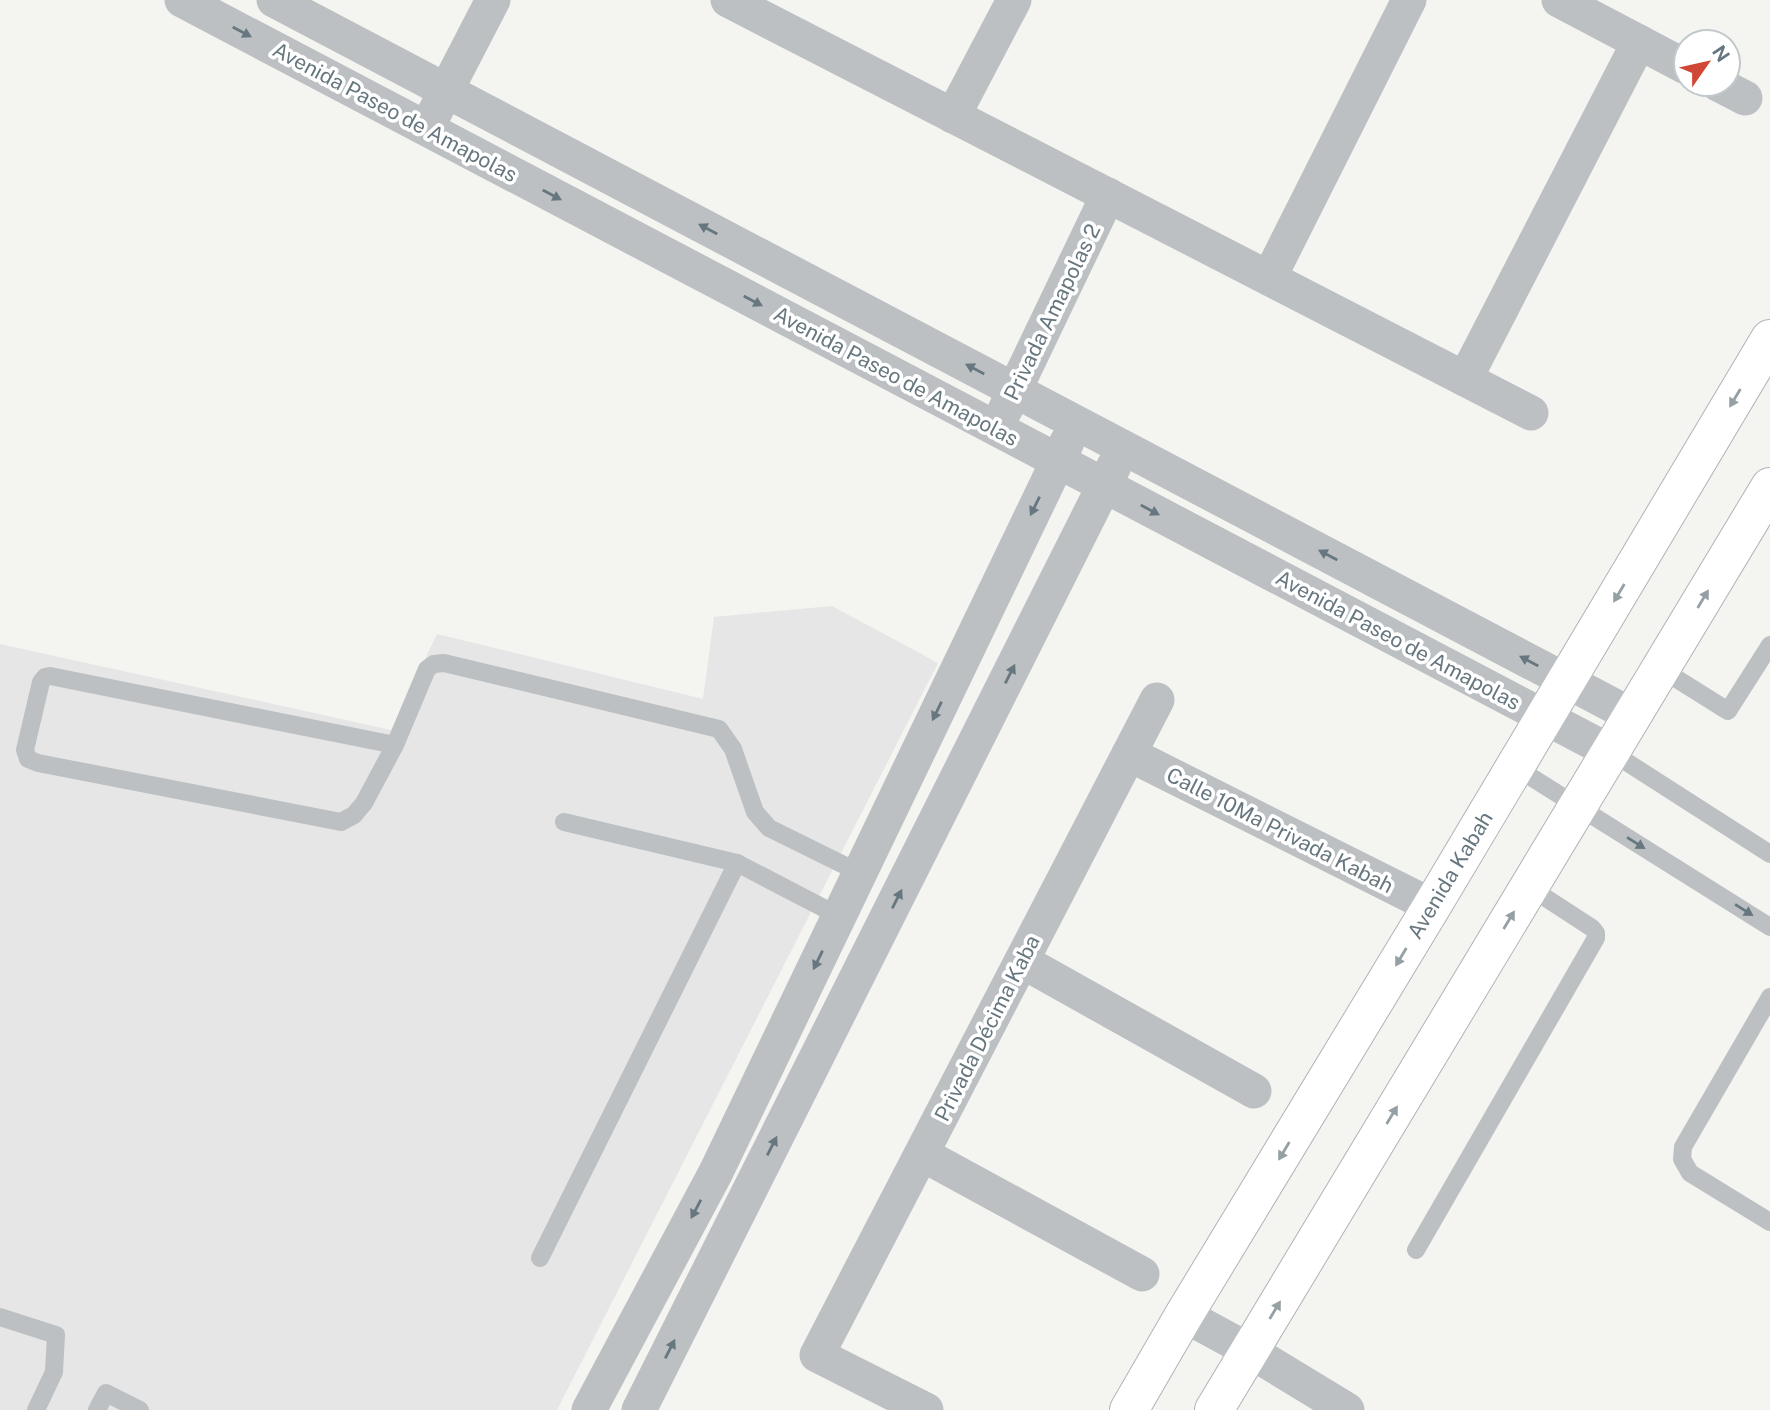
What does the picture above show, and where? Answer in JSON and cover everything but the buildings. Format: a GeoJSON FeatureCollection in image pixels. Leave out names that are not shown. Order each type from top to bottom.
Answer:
{"type":"FeatureCollection","features":[{"type":"Feature","properties":{"kind":"main road","name":"Avenida Kabah"},"geometry":{"type":"LineString","coordinates":[[1129,1410],[1770,339]]}},
{"type":"Feature","properties":{"kind":"main road"},"geometry":{"type":"LineString","coordinates":[[1214,1410],[1770,486]]}},
{"type":"Feature","properties":{"kind":"street","name":"Avenida Paseo de Amapolas"},"geometry":{"type":"LineString","coordinates":[[182,0],[1611,752]]}},
{"type":"Feature","properties":{"kind":"street","name":"Avenida Paseo de Amapolas"},"geometry":{"type":"LineString","coordinates":[[274,0],[1633,716]]}},
{"type":"Feature","properties":{"kind":"street"},"geometry":{"type":"LineString","coordinates":[[427,129],[493,0]]}},
{"type":"Feature","properties":{"kind":"street"},"geometry":{"type":"LineString","coordinates":[[953,116],[1014,0]]}},
{"type":"Feature","properties":{"kind":"street"},"geometry":{"type":"LineString","coordinates":[[1269,278],[1409,0]]}},
{"type":"Feature","properties":{"kind":"street"},"geometry":{"type":"LineString","coordinates":[[1559,0],[1672,60]]}},
{"type":"Feature","properties":{"kind":"street"},"geometry":{"type":"LineString","coordinates":[[749,5],[953,116],[1531,413]]}},
{"type":"Feature","properties":{"kind":"street"},"geometry":{"type":"LineString","coordinates":[[1465,379],[1639,42]]}},
{"type":"Feature","properties":{"kind":"street","name":"Privada Amapolas 2"},"geometry":{"type":"LineString","coordinates":[[996,429],[1108,195]]}},
{"type":"Feature","properties":{"kind":"street"},"geometry":{"type":"LineString","coordinates":[[589,1410],[716,1171],[1077,423]]}},
{"type":"Feature","properties":{"kind":"street"},"geometry":{"type":"LineString","coordinates":[[639,1410],[1123,447]]}},
{"type":"Feature","properties":{"kind":"street","name":"Privada Décima Kaba"},"geometry":{"type":"LineString","coordinates":[[926,1410],[817,1355],[1157,700]]}},
{"type":"Feature","properties":{"kind":"street","name":"Calle 10Ma Privada Kabah"},"geometry":{"type":"LineString","coordinates":[[1129,754],[1432,906]]}},
{"type":"Feature","properties":{"kind":"street"},"geometry":{"type":"LineString","coordinates":[[1022,961],[1254,1091]]}},
{"type":"Feature","properties":{"kind":"street"},"geometry":{"type":"LineString","coordinates":[[922,1154],[1142,1274]]}},
{"type":"Feature","properties":{"kind":"street"},"geometry":{"type":"LineString","coordinates":[[716,1171],[750,1191]]}},
{"type":"Feature","properties":{"kind":"street"},"geometry":{"type":"LineString","coordinates":[[1184,1315],[1250,1351],[1347,1410]]}},
{"type":"Feature","properties":{"kind":"lane"},"geometry":{"type":"LineString","coordinates":[[1661,669],[1727,711],[1770,645]]}},
{"type":"Feature","properties":{"kind":"lane"},"geometry":{"type":"LineString","coordinates":[[395,745],[50,676],[41,682],[25,750],[28,759],[38,763],[341,822],[354,815],[364,803],[395,745],[427,669],[434,664],[444,663],[719,729],[733,749],[755,812],[769,828],[860,873]]}},
{"type":"Feature","properties":{"kind":"lane"},"geometry":{"type":"LineString","coordinates":[[1611,752],[1770,854]]}},
{"type":"Feature","properties":{"kind":"lane"},"geometry":{"type":"LineString","coordinates":[[1515,767],[1770,927]]}},
{"type":"Feature","properties":{"kind":"lane"},"geometry":{"type":"LineString","coordinates":[[564,822],[737,863],[839,916]]}},
{"type":"Feature","properties":{"kind":"lane"},"geometry":{"type":"LineString","coordinates":[[540,1258],[737,863]]}},
{"type":"Feature","properties":{"kind":"lane"},"geometry":{"type":"LineString","coordinates":[[1416,1250],[1596,938],[1592,928],[1529,887]]}},
{"type":"Feature","properties":{"kind":"lane"},"geometry":{"type":"LineString","coordinates":[[1770,998],[1683,1147],[1682,1159],[1690,1173],[1770,1222]]}},
{"type":"Feature","properties":{"kind":"lane"},"geometry":{"type":"LineString","coordinates":[[0,1317],[56,1335],[54,1372],[36,1410]]}},
{"type":"Feature","properties":{"kind":"lane"},"geometry":{"type":"LineString","coordinates":[[97,1410],[106,1393],[140,1410]]}},
{"type":"Feature","properties":{"kind":"shaded area"},"geometry":{"type":"Polygon","coordinates":[[[832,606],[938,663],[557,1410],[0,1410],[0,644],[391,730],[437,634],[703,699],[714,617],[832,606]]]}}]}
